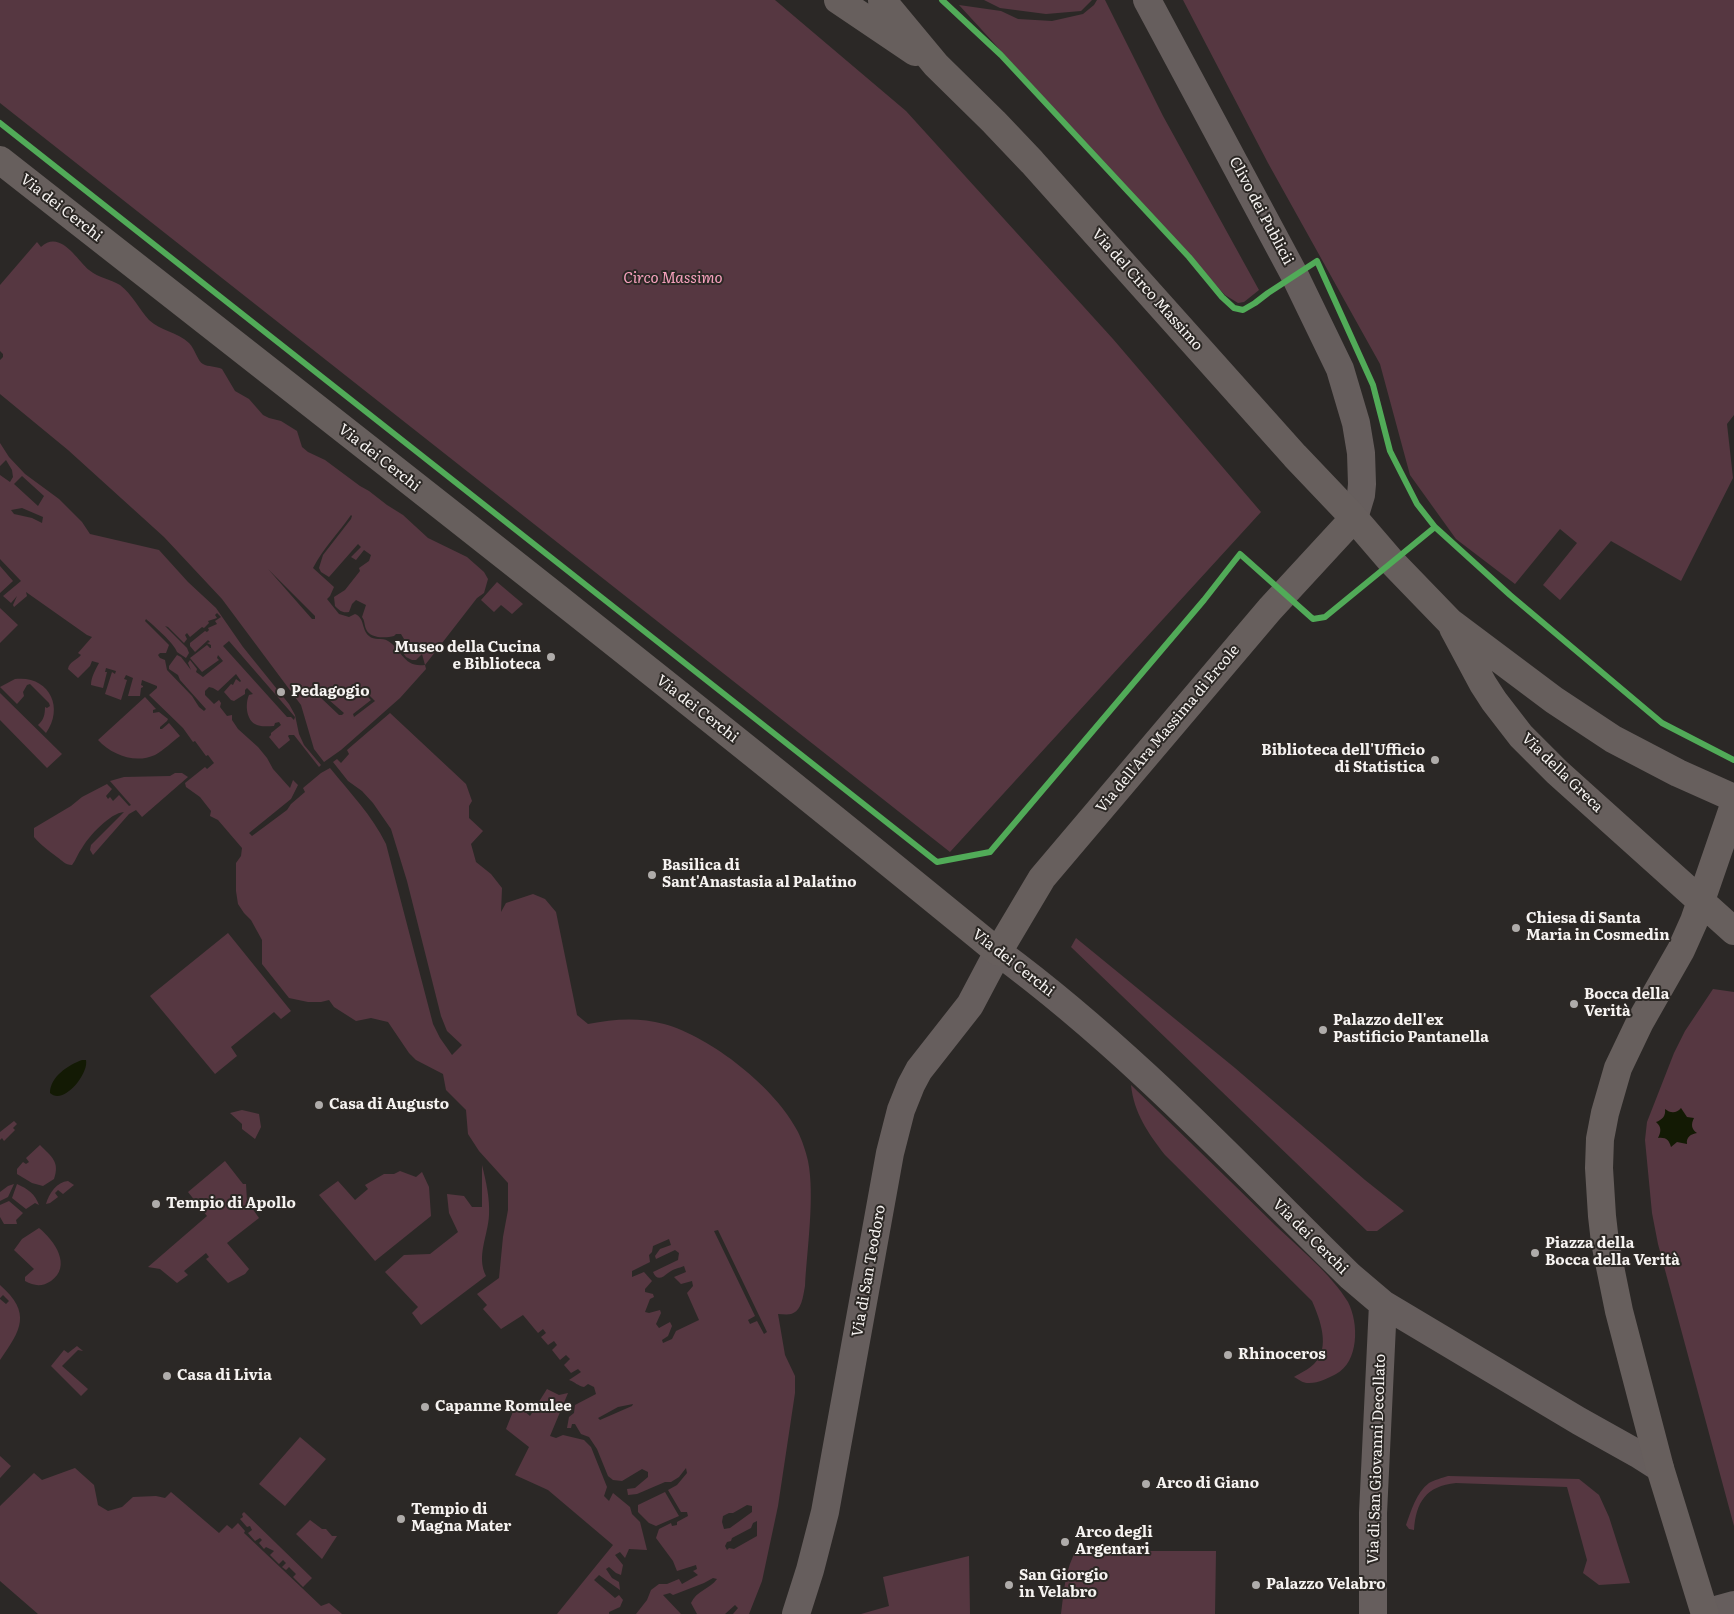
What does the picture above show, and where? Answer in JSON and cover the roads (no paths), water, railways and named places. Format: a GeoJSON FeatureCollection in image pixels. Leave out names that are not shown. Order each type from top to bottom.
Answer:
{"type":"FeatureCollection","features":[{"type":"Feature","properties":{"kind":"main road","name":"Via del Circo Massimo"},"geometry":{"type":"LineString","coordinates":[[838,0],[936,65]]}},
{"type":"Feature","properties":{"kind":"main road","name":"Via del Circo Massimo"},"geometry":{"type":"LineString","coordinates":[[882,0],[936,65],[994,122],[1052,184],[1295,456],[1354,518]]}},
{"type":"Feature","properties":{"kind":"main road","name":"Via dei Cerchi"},"geometry":{"type":"LineString","coordinates":[[0,160],[479,536],[867,844],[998,952]]}},
{"type":"Feature","properties":{"kind":"main road","name":"Via della Greca"},"geometry":{"type":"LineString","coordinates":[[1354,518],[1391,562],[1450,622],[1554,700],[1613,739],[1678,774],[1734,798]]}},
{"type":"Feature","properties":{"kind":"main road","name":"Via dell'Ara Massima di Ercole"},"geometry":{"type":"LineString","coordinates":[[998,952],[1042,878],[1279,598],[1354,518]]}},
{"type":"Feature","properties":{"kind":"main road","name":"Via della Greca"},"geometry":{"type":"LineString","coordinates":[[1450,622],[1483,684],[1521,736],[1564,778],[1734,931]]}},
{"type":"Feature","properties":{"kind":"main road"},"geometry":{"type":"LineString","coordinates":[[1705,1614],[1660,1468],[1619,1311],[1605,1242],[1600,1200],[1600,1139],[1618,1068],[1640,1022],[1681,950],[1701,902],[1734,805]]}},
{"type":"Feature","properties":{"kind":"street","name":"Clivo dei Publicii"},"geometry":{"type":"LineString","coordinates":[[1147,0],[1295,276],[1340,369],[1354,415],[1361,453],[1361,495],[1354,518]]}},
{"type":"Feature","properties":{"kind":"street","name":"Via dei Cerchi"},"geometry":{"type":"LineString","coordinates":[[998,952],[1031,976],[1126,1057],[1374,1298]]}},
{"type":"Feature","properties":{"kind":"street","name":"Via di San Teodoro"},"geometry":{"type":"LineString","coordinates":[[796,1614],[825,1512],[890,1153],[900,1110],[919,1070],[970,1005],[998,952]]}},
{"type":"Feature","properties":{"kind":"street"},"geometry":{"type":"LineString","coordinates":[[1374,1298],[1660,1468]]}},
{"type":"Feature","properties":{"kind":"street","name":"Via di San Giovanni Decollato"},"geometry":{"type":"LineString","coordinates":[[1374,1298],[1374,1614]]}},
{"type":"Feature","properties":{"kind":"street"},"geometry":{"type":"LineString","coordinates":[[1705,1614],[1734,1605]]}},
{"type":"Feature","properties":{"kind":"place","name":"Museo della Cucina e Biblioteca"},"geometry":{"type":"Point","coordinates":[551,657]}},
{"type":"Feature","properties":{"kind":"place","name":"Pedagogio"},"geometry":{"type":"Point","coordinates":[281,692]}},
{"type":"Feature","properties":{"kind":"place","name":"Biblioteca dell'Ufficio di Statistica"},"geometry":{"type":"Point","coordinates":[1435,760]}},
{"type":"Feature","properties":{"kind":"place","name":"Basilica di Sant'Anastasia al Palatino"},"geometry":{"type":"Point","coordinates":[652,875]}},
{"type":"Feature","properties":{"kind":"place","name":"Chiesa di Santa Maria in Cosmedin"},"geometry":{"type":"Point","coordinates":[1516,928]}},
{"type":"Feature","properties":{"kind":"place","name":"Bocca della Verità"},"geometry":{"type":"Point","coordinates":[1574,1004]}},
{"type":"Feature","properties":{"kind":"place","name":"Palazzo dell'ex Pastificio Pantanella"},"geometry":{"type":"Point","coordinates":[1323,1030]}},
{"type":"Feature","properties":{"kind":"place","name":"Casa di Augusto"},"geometry":{"type":"Point","coordinates":[319,1105]}},
{"type":"Feature","properties":{"kind":"place","name":"Tempio di Apollo"},"geometry":{"type":"Point","coordinates":[156,1204]}},
{"type":"Feature","properties":{"kind":"place","name":"Piazza della Bocca della Verità"},"geometry":{"type":"Point","coordinates":[1535,1253]}},
{"type":"Feature","properties":{"kind":"place","name":"Rhinoceros"},"geometry":{"type":"Point","coordinates":[1228,1355]}},
{"type":"Feature","properties":{"kind":"place","name":"Casa di Livia"},"geometry":{"type":"Point","coordinates":[167,1376]}},
{"type":"Feature","properties":{"kind":"place","name":"Capanne Romulee"},"geometry":{"type":"Point","coordinates":[425,1407]}},
{"type":"Feature","properties":{"kind":"place","name":"Arco di Giano"},"geometry":{"type":"Point","coordinates":[1146,1484]}},
{"type":"Feature","properties":{"kind":"place","name":"Tempio di Magna Mater"},"geometry":{"type":"Point","coordinates":[401,1519]}},
{"type":"Feature","properties":{"kind":"place","name":"Arco degli Argentari"},"geometry":{"type":"Point","coordinates":[1065,1542]}},
{"type":"Feature","properties":{"kind":"place","name":"San Giorgio in Velabro"},"geometry":{"type":"Point","coordinates":[1009,1585]}},
{"type":"Feature","properties":{"kind":"place","name":"Palazzo Velabro"},"geometry":{"type":"Point","coordinates":[1256,1585]}},
{"type":"Feature","properties":{"kind":"park label","name":"Circo Massimo"},"geometry":{"type":"Point","coordinates":[673,279]}}]}
